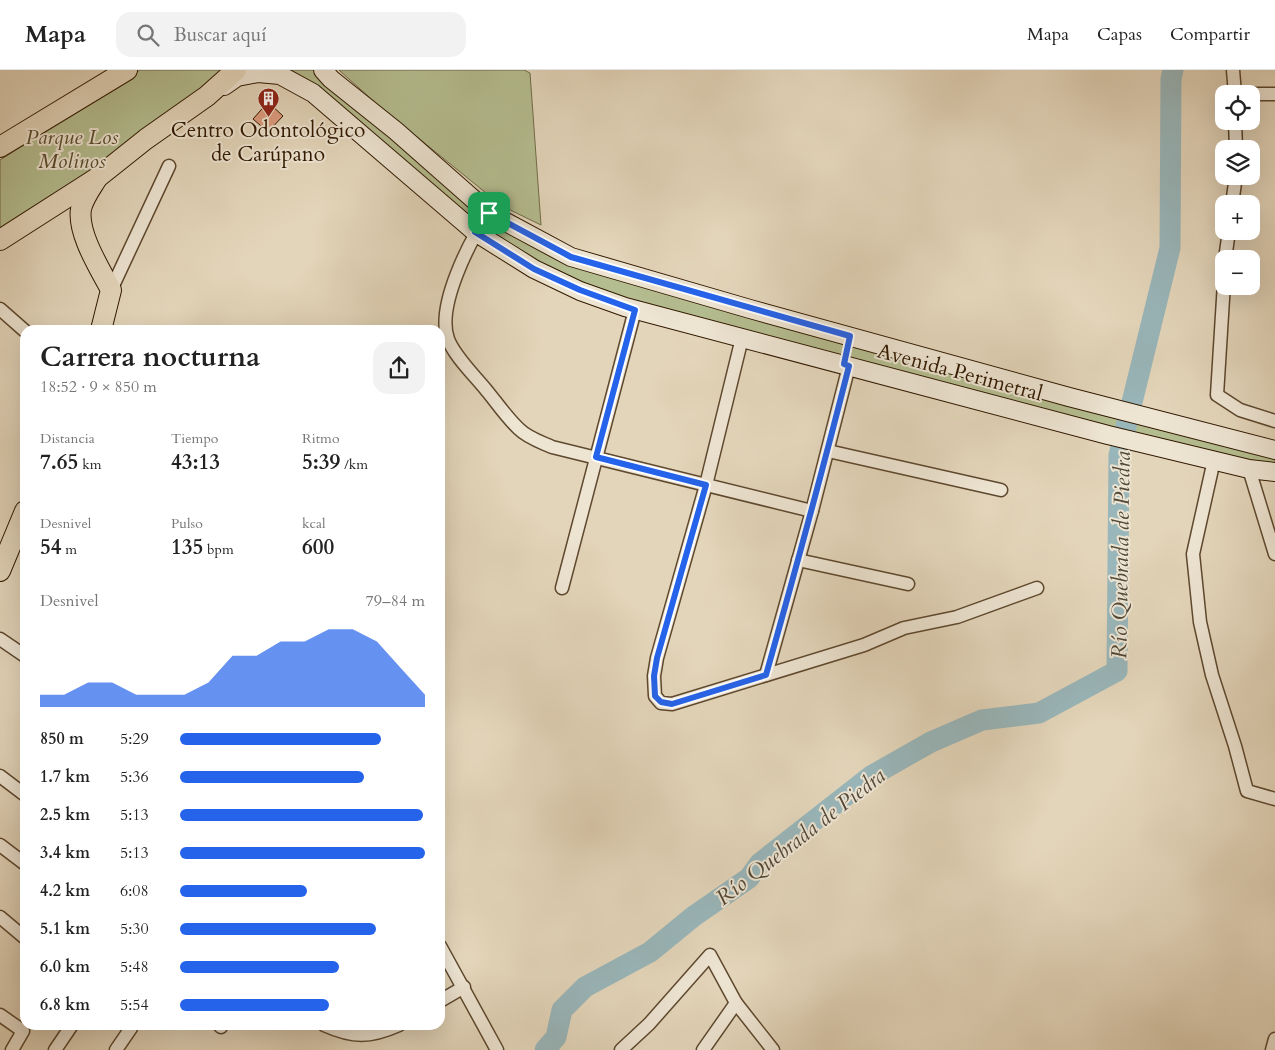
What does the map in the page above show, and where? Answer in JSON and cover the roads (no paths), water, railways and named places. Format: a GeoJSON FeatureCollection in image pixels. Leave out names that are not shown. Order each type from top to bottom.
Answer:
{"type":"FeatureCollection","features":[{"type":"Feature","properties":{"kind":"highway"},"geometry":{"type":"LineString","coordinates":[[0,147],[127,70]]}},
{"type":"Feature","properties":{"kind":"highway"},"geometry":{"type":"LineString","coordinates":[[0,240],[96,178],[206,96],[236,70]]}},
{"type":"Feature","properties":{"kind":"highway"},"geometry":{"type":"LineString","coordinates":[[96,178],[81,209],[83,229],[111,290],[102,325]]}},
{"type":"Feature","properties":{"kind":"highway"},"geometry":{"type":"LineString","coordinates":[[0,571],[20,523]]}},
{"type":"Feature","properties":{"kind":"main road","name":"Avenida Perimetral"},"geometry":{"type":"LineString","coordinates":[[323,70],[489,213],[571,257],[1069,397],[1275,450]]}},
{"type":"Feature","properties":{"kind":"main road","name":"Avenida Perimetral"},"geometry":{"type":"LineString","coordinates":[[206,96],[237,78],[258,73],[280,75],[313,93],[475,232],[534,269],[580,290],[635,310],[1108,435],[1249,469],[1275,472]]}},
{"type":"Feature","properties":{"kind":"main road"},"geometry":{"type":"LineString","coordinates":[[846,365],[850,336]]}},
{"type":"Feature","properties":{"kind":"street"},"geometry":{"type":"LineString","coordinates":[[1233,70],[1234,85]]}},
{"type":"Feature","properties":{"kind":"street"},"geometry":{"type":"LineString","coordinates":[[1260,94],[1275,94]]}},
{"type":"Feature","properties":{"kind":"street"},"geometry":{"type":"LineString","coordinates":[[111,290],[169,166]]}},
{"type":"Feature","properties":{"kind":"street"},"geometry":{"type":"LineString","coordinates":[[489,213],[475,232],[448,298],[445,318],[448,340],[519,429],[534,439],[552,447],[812,511]]}},
{"type":"Feature","properties":{"kind":"street"},"geometry":{"type":"LineString","coordinates":[[1223,295],[1217,395],[1240,410],[1275,421]]}},
{"type":"Feature","properties":{"kind":"street"},"geometry":{"type":"LineString","coordinates":[[0,309],[20,327]]}},
{"type":"Feature","properties":{"kind":"street"},"geometry":{"type":"LineString","coordinates":[[562,588],[635,310]]}},
{"type":"Feature","properties":{"kind":"street"},"geometry":{"type":"LineString","coordinates":[[742,338],[706,485],[657,658],[654,676],[655,696],[661,702],[672,704],[864,645],[904,628],[957,617],[1037,588]]}},
{"type":"Feature","properties":{"kind":"street"},"geometry":{"type":"LineString","coordinates":[[766,675],[828,451],[846,365]]}},
{"type":"Feature","properties":{"kind":"street"},"geometry":{"type":"LineString","coordinates":[[828,451],[1001,490]]}},
{"type":"Feature","properties":{"kind":"street"},"geometry":{"type":"LineString","coordinates":[[1214,460],[1192,554],[1200,622],[1212,675],[1235,746],[1247,791],[1275,799]]}},
{"type":"Feature","properties":{"kind":"street"},"geometry":{"type":"LineString","coordinates":[[1249,469],[1275,554]]}},
{"type":"Feature","properties":{"kind":"street"},"geometry":{"type":"LineString","coordinates":[[798,560],[908,584]]}},
{"type":"Feature","properties":{"kind":"street"},"geometry":{"type":"LineString","coordinates":[[0,640],[20,653]]}},
{"type":"Feature","properties":{"kind":"street"},"geometry":{"type":"LineString","coordinates":[[0,776],[20,791]]}},
{"type":"Feature","properties":{"kind":"street"},"geometry":{"type":"LineString","coordinates":[[0,845],[20,860]]}},
{"type":"Feature","properties":{"kind":"street"},"geometry":{"type":"LineString","coordinates":[[0,917],[20,934]]}},
{"type":"Feature","properties":{"kind":"street"},"geometry":{"type":"LineString","coordinates":[[445,955],[497,1050]]}},
{"type":"Feature","properties":{"kind":"street"},"geometry":{"type":"LineString","coordinates":[[621,1050],[649,1024],[710,955],[736,1003],[773,1050]]}},
{"type":"Feature","properties":{"kind":"street"},"geometry":{"type":"LineString","coordinates":[[445,998],[464,987]]}},
{"type":"Feature","properties":{"kind":"street"},"geometry":{"type":"LineString","coordinates":[[703,1050],[736,1003]]}},
{"type":"Feature","properties":{"kind":"street"},"geometry":{"type":"LineString","coordinates":[[0,1015],[20,1029]]}},
{"type":"Feature","properties":{"kind":"street"},"geometry":{"type":"LineString","coordinates":[[12,1050],[23,1031],[22,1030]]}},
{"type":"Feature","properties":{"kind":"street"},"geometry":{"type":"LineString","coordinates":[[55,1050],[69,1030]]}},
{"type":"Feature","properties":{"kind":"street"},"geometry":{"type":"LineString","coordinates":[[116,1050],[130,1030]]}},
{"type":"Feature","properties":{"kind":"street"},"geometry":{"type":"LineString","coordinates":[[340,1030],[357,1035],[380,1034],[388,1030]]}},
{"type":"Feature","properties":{"kind":"street"},"geometry":{"type":"LineString","coordinates":[[1272,1050],[1275,1039]]}},
{"type":"Feature","properties":{"kind":"waterway","name":"Río Quebrada de Piedra"},"geometry":{"type":"LineString","coordinates":[[545,1050],[556,1037],[562,1010],[585,987],[650,952],[694,916],[749,878],[760,863],[871,776],[931,742],[982,720],[1039,713],[1117,671],[1119,455],[1170,248],[1171,79],[1173,70]]}},
{"type":"Feature","properties":{"kind":"place","name":"Centro Odontológico de Carúpano"},"geometry":{"type":"Point","coordinates":[268,117]}},
{"type":"Feature","properties":{"kind":"park label","name":"Parque Los Molinos"},"geometry":{"type":"Point","coordinates":[72,149]}}]}
